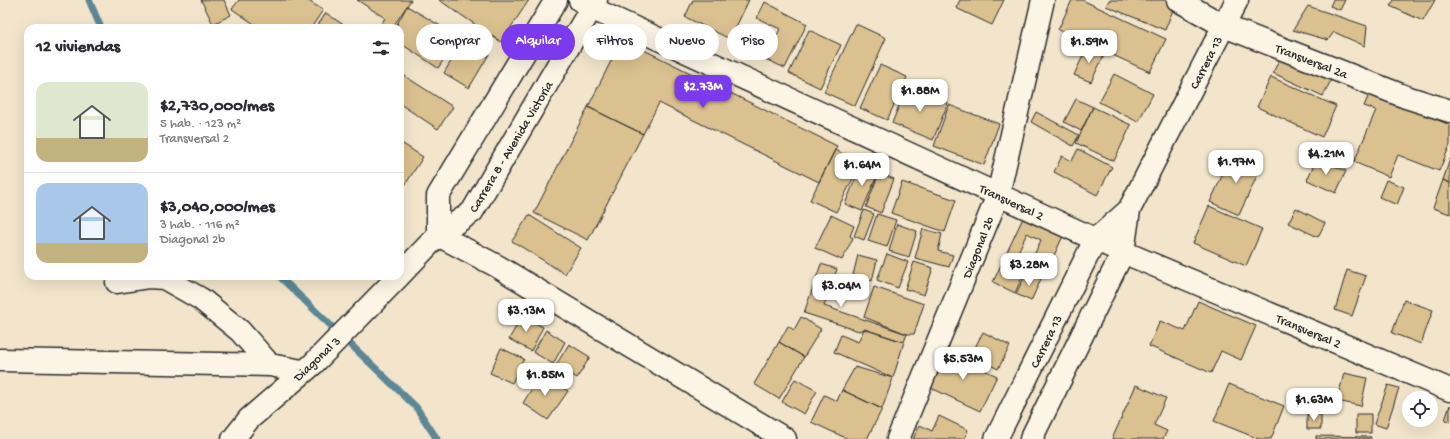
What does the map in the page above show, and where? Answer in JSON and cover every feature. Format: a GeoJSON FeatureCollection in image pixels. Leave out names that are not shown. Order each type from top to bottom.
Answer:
{"type":"FeatureCollection","features":[{"type":"Feature","properties":{"kind":"street"},"geometry":{"type":"LineString","coordinates":[[556,0],[438,196],[438,235],[497,266],[785,439]]}},
{"type":"Feature","properties":{"kind":"street","name":"Diagonal 2b"},"geometry":{"type":"LineString","coordinates":[[898,439],[998,195],[1043,0]]}},
{"type":"Feature","properties":{"kind":"street","name":"Transversal 2a"},"geometry":{"type":"LineString","coordinates":[[1178,0],[1224,26],[1406,97],[1450,111]]}},
{"type":"Feature","properties":{"kind":"street","name":"Carrera 13"},"geometry":{"type":"LineString","coordinates":[[1031,439],[1123,252],[1129,210],[1237,0]]}},
{"type":"Feature","properties":{"kind":"street","name":"Carrera 8 - Avenida Victoria"},"geometry":{"type":"LineString","coordinates":[[438,235],[472,212],[589,3]]}},
{"type":"Feature","properties":{"kind":"street","name":"Transversal 2"},"geometry":{"type":"LineString","coordinates":[[589,3],[1095,240],[1450,390]]}},
{"type":"Feature","properties":{"kind":"street","name":"Carrera 13"},"geometry":{"type":"LineString","coordinates":[[1000,433],[1095,240],[1129,210]]}},
{"type":"Feature","properties":{"kind":"street","name":"Diagonal 3"},"geometry":{"type":"LineString","coordinates":[[404,270],[438,235]]}},
{"type":"Feature","properties":{"kind":"street"},"geometry":{"type":"LineString","coordinates":[[117,282],[130,280]]}},
{"type":"Feature","properties":{"kind":"street"},"geometry":{"type":"LineString","coordinates":[[168,280],[201,299],[240,331],[270,365]]}},
{"type":"Feature","properties":{"kind":"street","name":"Diagonal 3"},"geometry":{"type":"LineString","coordinates":[[233,439],[249,419],[308,367],[394,280]]}},
{"type":"Feature","properties":{"kind":"street"},"geometry":{"type":"LineString","coordinates":[[0,360],[308,367]]}},
{"type":"Feature","properties":{"kind":"street"},"geometry":{"type":"LineString","coordinates":[[1000,433],[1028,439]]}},
{"type":"Feature","properties":{"kind":"building"},"geometry":{"type":"Polygon","coordinates":[[[201,0],[224,0],[231,15],[213,24],[201,0]]]}},
{"type":"Feature","properties":{"kind":"building"},"geometry":{"type":"Polygon","coordinates":[[[239,0],[307,0],[323,10],[314,24],[254,24],[232,9],[239,0]]]}},
{"type":"Feature","properties":{"kind":"building"},"geometry":{"type":"Polygon","coordinates":[[[357,0],[411,0],[395,24],[381,24],[385,18],[357,0]]]}},
{"type":"Feature","properties":{"kind":"building"},"geometry":{"type":"Polygon","coordinates":[[[439,0],[529,0],[513,24],[501,24],[501,42],[493,37],[493,24],[474,24],[439,0]]]}},
{"type":"Feature","properties":{"kind":"building"},"geometry":{"type":"Polygon","coordinates":[[[693,0],[749,0],[737,24],[727,24],[727,38],[719,34],[719,24],[699,24],[685,17],[693,0]]]}},
{"type":"Feature","properties":{"kind":"building"},"geometry":{"type":"Polygon","coordinates":[[[960,0],[1004,0],[992,25],[956,8],[960,0]]]}},
{"type":"Feature","properties":{"kind":"building"},"geometry":{"type":"Polygon","coordinates":[[[1072,0],[1082,0],[1166,39],[1150,72],[1058,30],[1072,0]]]}},
{"type":"Feature","properties":{"kind":"building"},"geometry":{"type":"Polygon","coordinates":[[[1109,0],[1177,0],[1165,30],[1106,6],[1109,0]]]}},
{"type":"Feature","properties":{"kind":"building"},"geometry":{"type":"Polygon","coordinates":[[[1333,0],[1345,0],[1340,10],[1330,6],[1333,0]]]}},
{"type":"Feature","properties":{"kind":"building"},"geometry":{"type":"Polygon","coordinates":[[[1394,0],[1435,0],[1423,21],[1390,6],[1394,0]]]}},
{"type":"Feature","properties":{"kind":"building"},"geometry":{"type":"Polygon","coordinates":[[[765,2],[807,24],[785,68],[767,60],[778,60],[778,33],[780,29],[778,28],[778,24],[770,24],[757,18],[765,2]]]}},
{"type":"Feature","properties":{"kind":"building"},"geometry":{"type":"Polygon","coordinates":[[[407,6],[437,24],[416,24],[416,54],[404,46],[404,24],[397,24],[407,6]]]}},
{"type":"Feature","properties":{"kind":"building"},"geometry":{"type":"Polygon","coordinates":[[[1308,6],[1367,26],[1365,46],[1334,32],[1328,40],[1293,30],[1308,6]]]}},
{"type":"Feature","properties":{"kind":"building"},"geometry":{"type":"Polygon","coordinates":[[[326,13],[342,24],[319,24],[326,13]]]}},
{"type":"Feature","properties":{"kind":"building"},"geometry":{"type":"Polygon","coordinates":[[[856,24],[886,38],[855,106],[824,92],[856,24]]]}},
{"type":"Feature","properties":{"kind":"building"},"geometry":{"type":"Polygon","coordinates":[[[809,30],[841,45],[820,88],[789,73],[809,30]]]}},
{"type":"Feature","properties":{"kind":"building"},"geometry":{"type":"Polygon","coordinates":[[[1088,45],[1105,53],[1091,82],[1074,75],[1088,45]]]}},
{"type":"Feature","properties":{"kind":"building"},"geometry":{"type":"Polygon","coordinates":[[[647,51],[655,55],[655,60],[664,60],[837,146],[819,182],[659,103],[643,134],[588,107],[612,60],[647,60],[647,51]]]}},
{"type":"Feature","properties":{"kind":"building"},"geometry":{"type":"Polygon","coordinates":[[[1282,53],[1333,76],[1323,96],[1273,73],[1282,53]]]}},
{"type":"Feature","properties":{"kind":"building"},"geometry":{"type":"Polygon","coordinates":[[[426,60],[443,60],[438,68],[426,60]]]}},
{"type":"Feature","properties":{"kind":"building"},"geometry":{"type":"Polygon","coordinates":[[[452,60],[486,60],[469,88],[444,73],[452,60]]]}},
{"type":"Feature","properties":{"kind":"building"},"geometry":{"type":"Polygon","coordinates":[[[880,65],[907,77],[887,120],[860,108],[880,65]]]}},
{"type":"Feature","properties":{"kind":"building"},"geometry":{"type":"Polygon","coordinates":[[[1114,74],[1153,94],[1138,122],[1099,102],[1114,74]]]}},
{"type":"Feature","properties":{"kind":"building"},"geometry":{"type":"Polygon","coordinates":[[[404,76],[453,107],[438,129],[404,107],[404,76]]]}},
{"type":"Feature","properties":{"kind":"building"},"geometry":{"type":"Polygon","coordinates":[[[1271,77],[1336,106],[1322,137],[1257,107],[1271,77]]]}},
{"type":"Feature","properties":{"kind":"building"},"geometry":{"type":"Polygon","coordinates":[[[907,86],[948,103],[933,140],[892,123],[907,86]]]}},
{"type":"Feature","properties":{"kind":"building"},"geometry":{"type":"Polygon","coordinates":[[[1370,92],[1450,125],[1450,145],[1439,171],[1398,155],[1389,177],[1354,162],[1376,110],[1364,106],[1370,92]]]}},
{"type":"Feature","properties":{"kind":"building"},"geometry":{"type":"Polygon","coordinates":[[[1076,99],[1093,107],[1081,131],[1064,122],[1076,99]]]}},
{"type":"Feature","properties":{"kind":"building"},"geometry":{"type":"Polygon","coordinates":[[[949,105],[999,124],[984,165],[934,146],[949,105]]]}},
{"type":"Feature","properties":{"kind":"building"},"geometry":{"type":"Polygon","coordinates":[[[588,107],[643,134],[588,240],[534,213],[588,107]]]}},
{"type":"Feature","properties":{"kind":"building"},"geometry":{"type":"Polygon","coordinates":[[[1093,107],[1131,125],[1114,161],[1076,143],[1093,107]]]}},
{"type":"Feature","properties":{"kind":"building"},"geometry":{"type":"Polygon","coordinates":[[[1036,112],[1079,135],[1073,146],[1031,122],[1036,112]]]}},
{"type":"Feature","properties":{"kind":"building"},"geometry":{"type":"Polygon","coordinates":[[[404,145],[423,157],[404,184],[404,145]]]}},
{"type":"Feature","properties":{"kind":"building"},"geometry":{"type":"Polygon","coordinates":[[[1078,149],[1112,167],[1097,195],[1054,172],[1062,156],[1072,161],[1078,149]]]}},
{"type":"Feature","properties":{"kind":"building"},"geometry":{"type":"Polygon","coordinates":[[[835,150],[861,163],[836,212],[810,200],[835,150]]]}},
{"type":"Feature","properties":{"kind":"building"},"geometry":{"type":"Polygon","coordinates":[[[1233,152],[1262,165],[1239,215],[1210,202],[1233,152]]]}},
{"type":"Feature","properties":{"kind":"building"},"geometry":{"type":"Polygon","coordinates":[[[1317,158],[1346,171],[1336,193],[1307,180],[1317,158]]]}},
{"type":"Feature","properties":{"kind":"building"},"geometry":{"type":"Polygon","coordinates":[[[1450,159],[1450,183],[1443,180],[1450,159]]]}},
{"type":"Feature","properties":{"kind":"building"},"geometry":{"type":"Polygon","coordinates":[[[862,163],[879,171],[862,211],[845,204],[862,163]]]}},
{"type":"Feature","properties":{"kind":"building"},"geometry":{"type":"Polygon","coordinates":[[[879,173],[894,179],[881,213],[866,207],[879,173]]]}},
{"type":"Feature","properties":{"kind":"building"},"geometry":{"type":"Polygon","coordinates":[[[1386,180],[1404,187],[1397,205],[1379,197],[1386,180]]]}},
{"type":"Feature","properties":{"kind":"building"},"geometry":{"type":"Polygon","coordinates":[[[1443,180],[1450,183],[1450,214],[1433,208],[1443,180]]]}},
{"type":"Feature","properties":{"kind":"building"},"geometry":{"type":"Polygon","coordinates":[[[902,182],[956,200],[945,232],[891,213],[902,182]]]}},
{"type":"Feature","properties":{"kind":"building"},"geometry":{"type":"Polygon","coordinates":[[[1209,206],[1262,229],[1246,266],[1193,243],[1209,206]]]}},
{"type":"Feature","properties":{"kind":"building"},"geometry":{"type":"Polygon","coordinates":[[[1296,208],[1325,223],[1318,237],[1288,223],[1296,208]]]}},
{"type":"Feature","properties":{"kind":"building"},"geometry":{"type":"Polygon","coordinates":[[[864,210],[874,214],[864,240],[854,236],[864,210]]]}},
{"type":"Feature","properties":{"kind":"building"},"geometry":{"type":"Polygon","coordinates":[[[877,214],[896,220],[887,247],[868,241],[877,214]]]}},
{"type":"Feature","properties":{"kind":"building"},"geometry":{"type":"Polygon","coordinates":[[[529,215],[581,248],[565,274],[512,241],[529,215]]]}},
{"type":"Feature","properties":{"kind":"building"},"geometry":{"type":"Polygon","coordinates":[[[831,215],[854,226],[850,236],[853,238],[842,260],[815,248],[831,215]]]}},
{"type":"Feature","properties":{"kind":"building"},"geometry":{"type":"Polygon","coordinates":[[[1023,218],[1063,236],[1045,275],[1028,268],[1041,240],[1027,233],[1011,267],[1024,273],[1015,293],[993,282],[1023,218]]]}},
{"type":"Feature","properties":{"kind":"building"},"geometry":{"type":"Polygon","coordinates":[[[897,224],[917,231],[909,257],[889,251],[897,224]]]}},
{"type":"Feature","properties":{"kind":"building"},"geometry":{"type":"Polygon","coordinates":[[[923,229],[942,234],[938,251],[953,255],[949,267],[915,258],[923,229]]]}},
{"type":"Feature","properties":{"kind":"building"},"geometry":{"type":"Polygon","coordinates":[[[887,254],[908,262],[898,288],[877,280],[887,254]]]}},
{"type":"Feature","properties":{"kind":"building"},"geometry":{"type":"Polygon","coordinates":[[[858,255],[877,260],[872,281],[853,275],[858,255]]]}},
{"type":"Feature","properties":{"kind":"building"},"geometry":{"type":"Polygon","coordinates":[[[914,262],[933,268],[924,295],[905,289],[914,262]]]}},
{"type":"Feature","properties":{"kind":"building"},"geometry":{"type":"Polygon","coordinates":[[[821,264],[837,269],[824,306],[907,334],[904,342],[864,329],[859,331],[804,313],[821,264]]]}},
{"type":"Feature","properties":{"kind":"building"},"geometry":{"type":"Polygon","coordinates":[[[1347,270],[1366,276],[1352,316],[1335,310],[1347,270]]]}},
{"type":"Feature","properties":{"kind":"building"},"geometry":{"type":"Polygon","coordinates":[[[1027,272],[1041,279],[1031,301],[1016,294],[1027,272]]]}},
{"type":"Feature","properties":{"kind":"building"},"geometry":{"type":"Polygon","coordinates":[[[874,287],[924,304],[914,334],[907,334],[864,317],[874,287]]]}},
{"type":"Feature","properties":{"kind":"building"},"geometry":{"type":"Polygon","coordinates":[[[1404,300],[1433,310],[1421,344],[1392,333],[1404,300]]]}},
{"type":"Feature","properties":{"kind":"building"},"geometry":{"type":"Polygon","coordinates":[[[1198,301],[1256,326],[1241,360],[1221,351],[1211,373],[1149,346],[1160,321],[1185,331],[1198,301]]]}},
{"type":"Feature","properties":{"kind":"building"},"geometry":{"type":"Polygon","coordinates":[[[522,316],[543,327],[531,351],[509,339],[522,316]]]}},
{"type":"Feature","properties":{"kind":"building"},"geometry":{"type":"Polygon","coordinates":[[[801,317],[821,329],[804,357],[779,342],[788,326],[794,330],[801,317]]]}},
{"type":"Feature","properties":{"kind":"building"},"geometry":{"type":"Polygon","coordinates":[[[864,329],[904,342],[893,378],[834,352],[841,335],[858,342],[864,329]]]}},
{"type":"Feature","properties":{"kind":"building"},"geometry":{"type":"Polygon","coordinates":[[[546,330],[565,342],[553,364],[533,352],[546,330]]]}},
{"type":"Feature","properties":{"kind":"building"},"geometry":{"type":"Polygon","coordinates":[[[983,332],[1010,346],[998,369],[971,355],[983,332]]]}},
{"type":"Feature","properties":{"kind":"building"},"geometry":{"type":"Polygon","coordinates":[[[779,342],[804,357],[779,399],[754,384],[779,342]]]}},
{"type":"Feature","properties":{"kind":"building"},"geometry":{"type":"Polygon","coordinates":[[[569,344],[590,357],[577,378],[556,365],[569,344]]]}},
{"type":"Feature","properties":{"kind":"building"},"geometry":{"type":"Polygon","coordinates":[[[501,348],[524,359],[512,383],[490,373],[501,348]]]}},
{"type":"Feature","properties":{"kind":"building"},"geometry":{"type":"Polygon","coordinates":[[[945,352],[997,376],[980,411],[929,387],[945,352]]]}},
{"type":"Feature","properties":{"kind":"building"},"geometry":{"type":"Polygon","coordinates":[[[855,367],[893,378],[882,409],[842,390],[855,367]]]}},
{"type":"Feature","properties":{"kind":"building"},"geometry":{"type":"Polygon","coordinates":[[[1344,373],[1367,378],[1361,406],[1337,401],[1344,373]]]}},
{"type":"Feature","properties":{"kind":"building"},"geometry":{"type":"Polygon","coordinates":[[[541,374],[568,391],[548,420],[523,403],[541,374]]]}},
{"type":"Feature","properties":{"kind":"building"},"geometry":{"type":"Polygon","coordinates":[[[795,379],[817,391],[804,414],[782,402],[795,379]]]}},
{"type":"Feature","properties":{"kind":"building"},"geometry":{"type":"Polygon","coordinates":[[[1229,384],[1284,406],[1271,439],[1259,439],[1214,421],[1229,384]]]}},
{"type":"Feature","properties":{"kind":"building"},"geometry":{"type":"Polygon","coordinates":[[[1136,385],[1166,398],[1154,425],[1167,431],[1163,439],[1112,439],[1136,385]]]}},
{"type":"Feature","properties":{"kind":"building"},"geometry":{"type":"Polygon","coordinates":[[[1388,385],[1399,388],[1386,428],[1374,424],[1388,385]]]}},
{"type":"Feature","properties":{"kind":"building"},"geometry":{"type":"Polygon","coordinates":[[[842,390],[882,409],[867,439],[848,439],[811,422],[824,395],[837,401],[842,390]]]}},
{"type":"Feature","properties":{"kind":"building"},"geometry":{"type":"Polygon","coordinates":[[[1450,405],[1450,422],[1445,420],[1450,405]]]}},
{"type":"Feature","properties":{"kind":"building"},"geometry":{"type":"Polygon","coordinates":[[[1307,414],[1321,414],[1321,429],[1307,429],[1307,414]]]}},
{"type":"Feature","properties":{"kind":"building"},"geometry":{"type":"Polygon","coordinates":[[[1356,414],[1371,414],[1371,433],[1356,433],[1356,414]]]}},
{"type":"Feature","properties":{"kind":"building"},"geometry":{"type":"Polygon","coordinates":[[[939,416],[968,430],[964,439],[913,439],[920,425],[932,431],[939,416]]]}},
{"type":"Feature","properties":{"kind":"building"},"geometry":{"type":"Polygon","coordinates":[[[1316,436],[1371,437],[1370,439],[1316,439],[1316,436]]]}},
{"type":"Feature","properties":{"kind":"waterway"},"geometry":{"type":"LineString","coordinates":[[89,0],[99,24]]}},
{"type":"Feature","properties":{"kind":"waterway"},"geometry":{"type":"LineString","coordinates":[[283,280],[416,407],[437,439]]}}]}
